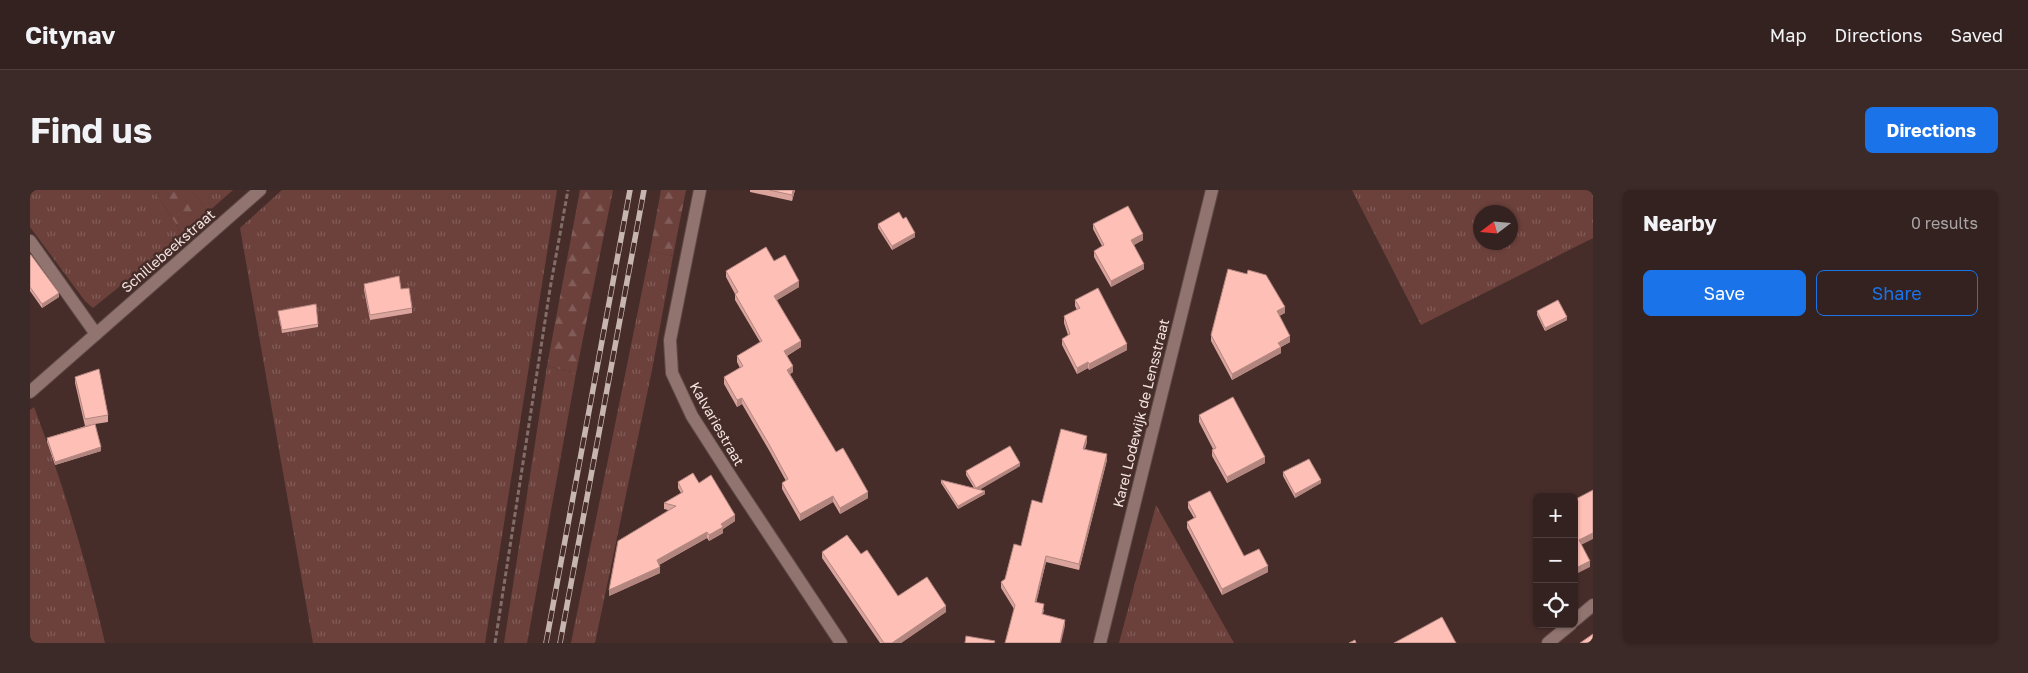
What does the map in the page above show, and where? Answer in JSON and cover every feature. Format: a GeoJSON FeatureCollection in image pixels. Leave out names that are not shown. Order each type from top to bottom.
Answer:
{"type":"FeatureCollection","features":[{"type":"Feature","properties":{"kind":"street","name":"Schillebeekstraat"},"geometry":{"type":"LineString","coordinates":[[30,392],[260,190]]}},
{"type":"Feature","properties":{"kind":"street","name":"Kalvariestraat"},"geometry":{"type":"LineString","coordinates":[[700,190],[670,340],[672,373],[692,416],[841,643]]}},
{"type":"Feature","properties":{"kind":"street","name":"Karel Lodewijk de Lensstraat"},"geometry":{"type":"LineString","coordinates":[[1100,643],[1212,190]]}},
{"type":"Feature","properties":{"kind":"street"},"geometry":{"type":"LineString","coordinates":[[30,241],[96,334]]}},
{"type":"Feature","properties":{"kind":"street"},"geometry":{"type":"LineString","coordinates":[[1578,618],[1593,605]]}},
{"type":"Feature","properties":{"kind":"street"},"geometry":{"type":"LineString","coordinates":[[1548,643],[1565,628]]}},
{"type":"Feature","properties":{"kind":"path"},"geometry":{"type":"LineString","coordinates":[[495,643],[550,289],[568,190]]}},
{"type":"Feature","properties":{"kind":"green space"},"geometry":{"type":"Polygon","coordinates":[[[30,190],[154,190],[183,235],[93,308],[85,301],[30,227],[30,190]]]}},
{"type":"Feature","properties":{"kind":"green space"},"geometry":{"type":"Polygon","coordinates":[[[154,190],[191,190],[208,212],[183,235],[154,190]]]}},
{"type":"Feature","properties":{"kind":"green space"},"geometry":{"type":"Polygon","coordinates":[[[191,190],[233,190],[208,212],[191,190]]]}},
{"type":"Feature","properties":{"kind":"green space"},"geometry":{"type":"Polygon","coordinates":[[[282,190],[557,190],[485,643],[313,643],[240,228],[282,190]]]}},
{"type":"Feature","properties":{"kind":"green space"},"geometry":{"type":"Polygon","coordinates":[[[580,190],[613,190],[576,373],[547,366],[580,190]]]}},
{"type":"Feature","properties":{"kind":"green space"},"geometry":{"type":"Polygon","coordinates":[[[661,190],[686,190],[673,256],[650,251],[661,190]]]}},
{"type":"Feature","properties":{"kind":"green space"},"geometry":{"type":"Polygon","coordinates":[[[1352,190],[1593,190],[1593,238],[1421,325],[1352,190]]]}},
{"type":"Feature","properties":{"kind":"green space"},"geometry":{"type":"Polygon","coordinates":[[[650,251],[673,256],[652,370],[595,643],[571,643],[650,251]]]}},
{"type":"Feature","properties":{"kind":"green space"},"geometry":{"type":"Polygon","coordinates":[[[547,366],[576,373],[527,643],[504,643],[547,366]]]}},
{"type":"Feature","properties":{"kind":"green space"},"geometry":{"type":"Polygon","coordinates":[[[34,407],[74,524],[105,643],[30,643],[30,410],[34,407]]]}},
{"type":"Feature","properties":{"kind":"green space"},"geometry":{"type":"Polygon","coordinates":[[[1156,505],[1234,643],[1119,643],[1156,505]]]}},
{"type":"Feature","properties":{"kind":"building"},"geometry":{"type":"Polygon","coordinates":[[[769,190],[793,190],[792,195],[769,190]]]}},
{"type":"Feature","properties":{"kind":"building"},"geometry":{"type":"Polygon","coordinates":[[[1128,206],[1143,234],[1131,240],[1144,264],[1111,281],[1094,251],[1104,245],[1093,224],[1128,206]]]}},
{"type":"Feature","properties":{"kind":"building"},"geometry":{"type":"Polygon","coordinates":[[[899,212],[903,219],[906,217],[915,233],[892,246],[878,224],[899,212]]]}},
{"type":"Feature","properties":{"kind":"building"},"geometry":{"type":"Polygon","coordinates":[[[766,247],[774,261],[785,255],[799,281],[774,296],[801,341],[784,351],[793,366],[787,370],[836,452],[843,448],[868,492],[840,508],[833,496],[800,514],[782,483],[788,479],[770,446],[742,398],[737,400],[724,377],[743,366],[737,356],[762,341],[735,294],[738,292],[726,271],[766,247]]]}},
{"type":"Feature","properties":{"kind":"building"},"geometry":{"type":"Polygon","coordinates":[[[30,255],[59,293],[42,304],[30,287],[30,255]]]}},
{"type":"Feature","properties":{"kind":"building"},"geometry":{"type":"Polygon","coordinates":[[[1228,269],[1247,274],[1248,270],[1266,275],[1285,307],[1277,311],[1290,336],[1278,343],[1281,347],[1232,374],[1211,335],[1228,269]]]}},
{"type":"Feature","properties":{"kind":"building"},"geometry":{"type":"Polygon","coordinates":[[[399,276],[401,289],[409,288],[412,308],[370,315],[364,284],[399,276]]]}},
{"type":"Feature","properties":{"kind":"building"},"geometry":{"type":"Polygon","coordinates":[[[1098,288],[1127,344],[1089,364],[1088,362],[1077,368],[1062,339],[1070,334],[1064,316],[1080,308],[1075,300],[1098,288]]]}},
{"type":"Feature","properties":{"kind":"building"},"geometry":{"type":"Polygon","coordinates":[[[1558,300],[1567,317],[1545,328],[1537,311],[1558,300]]]}},
{"type":"Feature","properties":{"kind":"building"},"geometry":{"type":"Polygon","coordinates":[[[316,304],[318,324],[282,330],[278,311],[316,304]]]}},
{"type":"Feature","properties":{"kind":"building"},"geometry":{"type":"Polygon","coordinates":[[[99,369],[108,415],[85,419],[75,377],[99,369]]]}},
{"type":"Feature","properties":{"kind":"building"},"geometry":{"type":"Polygon","coordinates":[[[1233,397],[1265,457],[1227,477],[1212,450],[1216,448],[1199,415],[1233,397]]]}},
{"type":"Feature","properties":{"kind":"building"},"geometry":{"type":"Polygon","coordinates":[[[95,424],[101,447],[55,462],[47,438],[95,424]]]}},
{"type":"Feature","properties":{"kind":"building"},"geometry":{"type":"Polygon","coordinates":[[[1061,429],[1087,436],[1083,449],[1107,454],[1079,564],[1046,556],[1035,602],[1044,604],[1042,614],[1065,620],[1060,643],[1005,643],[1015,605],[1001,582],[1005,579],[1014,544],[1021,546],[1032,500],[1042,503],[1061,429]]]}},
{"type":"Feature","properties":{"kind":"building"},"geometry":{"type":"Polygon","coordinates":[[[1010,446],[1020,463],[976,488],[966,471],[1010,446]]]}},
{"type":"Feature","properties":{"kind":"building"},"geometry":{"type":"Polygon","coordinates":[[[1309,459],[1321,480],[1295,494],[1283,472],[1309,459]]]}},
{"type":"Feature","properties":{"kind":"building"},"geometry":{"type":"Polygon","coordinates":[[[693,473],[699,483],[711,475],[735,515],[721,524],[723,527],[709,535],[707,532],[657,560],[660,567],[609,590],[618,541],[676,506],[664,503],[683,492],[678,482],[693,473]]]}},
{"type":"Feature","properties":{"kind":"building"},"geometry":{"type":"Polygon","coordinates":[[[941,480],[985,491],[958,506],[941,480]]]}},
{"type":"Feature","properties":{"kind":"building"},"geometry":{"type":"Polygon","coordinates":[[[1593,490],[1593,533],[1579,540],[1590,561],[1578,567],[1578,538],[1578,498],[1593,490]]]}},
{"type":"Feature","properties":{"kind":"building"},"geometry":{"type":"Polygon","coordinates":[[[1210,491],[1244,556],[1259,549],[1268,566],[1222,589],[1187,522],[1196,517],[1188,502],[1210,491]]]}},
{"type":"Feature","properties":{"kind":"building"},"geometry":{"type":"Polygon","coordinates":[[[847,535],[861,554],[867,550],[898,596],[927,577],[946,606],[892,643],[884,643],[822,552],[847,535]]]}},
{"type":"Feature","properties":{"kind":"building"},"geometry":{"type":"Polygon","coordinates":[[[1442,617],[1456,643],[1394,643],[1442,617]]]}},
{"type":"Feature","properties":{"kind":"building"},"geometry":{"type":"Polygon","coordinates":[[[1593,634],[1593,643],[1580,643],[1593,634]]]}},
{"type":"Feature","properties":{"kind":"building"},"geometry":{"type":"Polygon","coordinates":[[[966,636],[995,641],[994,643],[965,643],[966,636]]]}},
{"type":"Feature","properties":{"kind":"railway"},"geometry":{"type":"LineString","coordinates":[[546,643],[630,190]]}},
{"type":"Feature","properties":{"kind":"railway"},"geometry":{"type":"LineString","coordinates":[[560,643],[644,190]]}}]}
